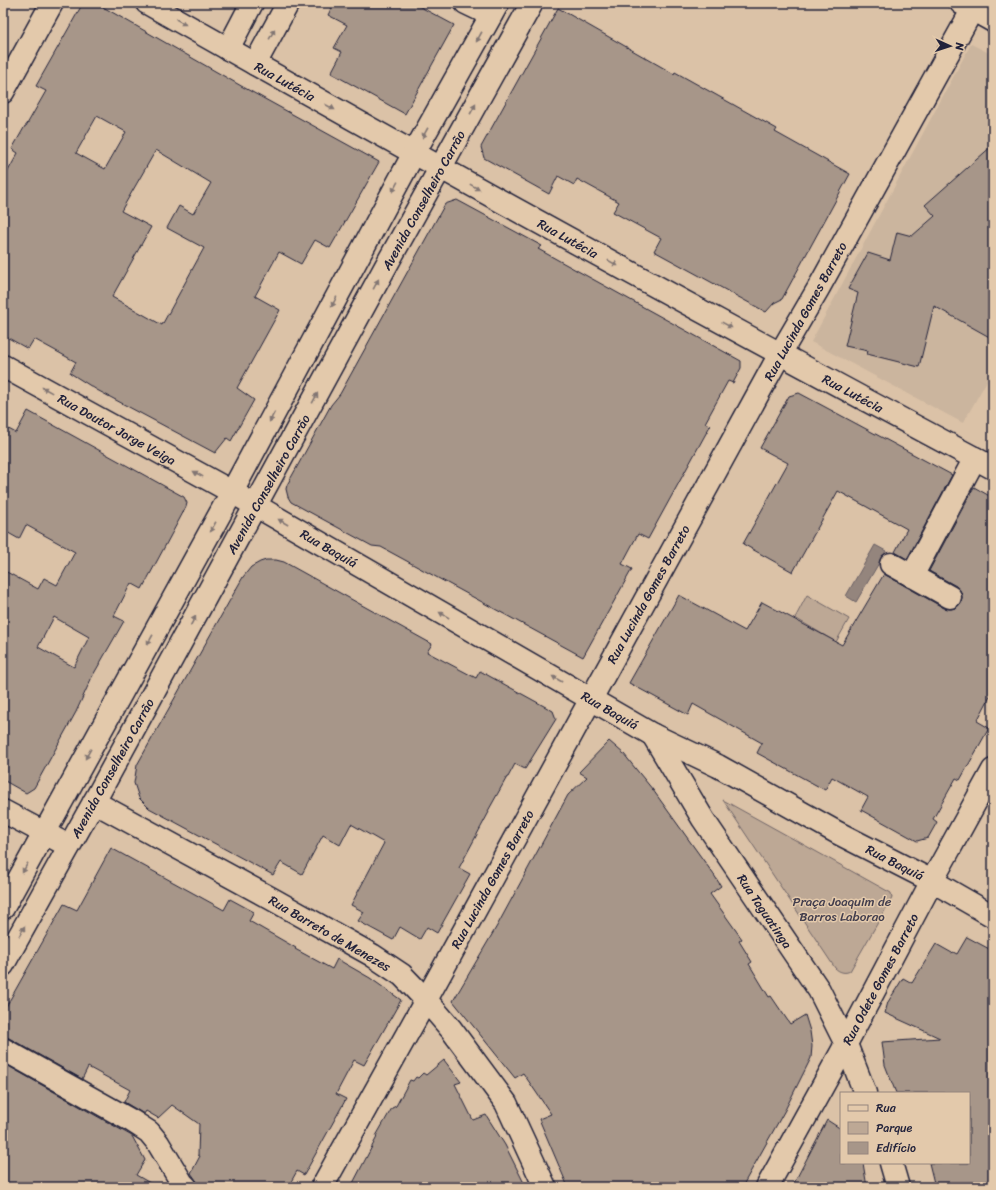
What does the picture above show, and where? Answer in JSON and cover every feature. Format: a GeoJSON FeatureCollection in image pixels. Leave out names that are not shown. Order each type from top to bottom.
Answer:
{"type":"FeatureCollection","features":[{"type":"Feature","properties":{"kind":"street"},"geometry":{"type":"LineString","coordinates":[[3,92],[52,3]]}},
{"type":"Feature","properties":{"kind":"street","name":"Rua Lutécia"},"geometry":{"type":"LineString","coordinates":[[147,3],[440,168],[780,354],[984,463]]}},
{"type":"Feature","properties":{"kind":"street"},"geometry":{"type":"LineString","coordinates":[[228,49],[252,3]]}},
{"type":"Feature","properties":{"kind":"street"},"geometry":{"type":"LineString","coordinates":[[255,64],[288,3]]}},
{"type":"Feature","properties":{"kind":"street"},"geometry":{"type":"LineString","coordinates":[[466,3],[495,9]]}},
{"type":"Feature","properties":{"kind":"street","name":"Avenida Conselheiro Carrão"},"geometry":{"type":"LineString","coordinates":[[3,965],[532,3]]}},
{"type":"Feature","properties":{"kind":"street"},"geometry":{"type":"LineString","coordinates":[[970,5],[993,21]]}},
{"type":"Feature","properties":{"kind":"street","name":"Rua Lucinda Gomes Barreto"},"geometry":{"type":"LineString","coordinates":[[322,1187],[780,354],[818,289],[970,5]]}},
{"type":"Feature","properties":{"kind":"street","name":"Avenida Conselheiro Carrão"},"geometry":{"type":"LineString","coordinates":[[3,908],[232,492],[414,153],[495,9]]}},
{"type":"Feature","properties":{"kind":"street","name":"Rua Doutor Jorge Veiga"},"geometry":{"type":"LineString","coordinates":[[3,366],[232,492]]}},
{"type":"Feature","properties":{"kind":"street"},"geometry":{"type":"LineString","coordinates":[[912,576],[984,463]]}},
{"type":"Feature","properties":{"kind":"street","name":"Rua Baquiá"},"geometry":{"type":"LineString","coordinates":[[232,492],[653,735],[718,766],[838,833],[932,881],[993,916]]}},
{"type":"Feature","properties":{"kind":"street"},"geometry":{"type":"LineString","coordinates":[[891,564],[950,597]]}},
{"type":"Feature","properties":{"kind":"street","name":"Rua Taguatinga"},"geometry":{"type":"LineString","coordinates":[[653,735],[703,819],[819,990],[846,1044],[865,1092]]}},
{"type":"Feature","properties":{"kind":"street","name":"Rua Odete Gomes Barreto"},"geometry":{"type":"LineString","coordinates":[[767,1187],[846,1044],[932,881],[993,770]]}},
{"type":"Feature","properties":{"kind":"street","name":"Rua Barreto de Menezes"},"geometry":{"type":"LineString","coordinates":[[94,802],[372,955],[402,975],[451,1029],[506,1103],[545,1187]]}},
{"type":"Feature","properties":{"kind":"street"},"geometry":{"type":"LineString","coordinates":[[3,811],[69,846]]}},
{"type":"Feature","properties":{"kind":"street"},"geometry":{"type":"LineString","coordinates":[[3,1049],[149,1132],[158,1143],[182,1183],[186,1187]]}},
{"type":"Feature","properties":{"kind":"street"},"geometry":{"type":"LineString","coordinates":[[891,1164],[898,1187]]}},
{"type":"Feature","properties":{"kind":"shaded area"},"geometry":{"type":"Polygon","coordinates":[[[971,44],[993,55],[993,370],[963,423],[811,342],[971,44]]]}},
{"type":"Feature","properties":{"kind":"shaded area"},"geometry":{"type":"Polygon","coordinates":[[[875,545],[886,551],[856,602],[846,596],[875,545]]]}},
{"type":"Feature","properties":{"kind":"green space"},"geometry":{"type":"Polygon","coordinates":[[[807,595],[849,619],[836,642],[795,618],[807,595]]]}},
{"type":"Feature","properties":{"kind":"green space","name":"Praça Joaquim de Barros Laborao"},"geometry":{"type":"Polygon","coordinates":[[[723,800],[891,893],[892,898],[850,971],[842,972],[835,968],[723,800]]]}},
{"type":"Feature","properties":{"kind":"building"},"geometry":{"type":"Polygon","coordinates":[[[83,3],[96,3],[243,87],[379,162],[330,248],[315,240],[301,264],[279,252],[255,296],[280,310],[237,388],[254,400],[231,441],[227,438],[215,453],[97,390],[70,373],[76,362],[34,339],[28,349],[3,335],[3,180],[18,153],[12,149],[46,91],[36,86],[83,3]],[[97,116],[76,153],[105,169],[126,132],[97,116]],[[156,150],[121,211],[151,227],[112,297],[162,325],[204,248],[167,228],[179,206],[193,214],[211,183],[156,150]]]}},
{"type":"Feature","properties":{"kind":"building"},"geometry":{"type":"Polygon","coordinates":[[[334,3],[413,3],[454,25],[405,114],[331,73],[342,52],[334,48],[347,25],[328,15],[334,3]]]}},
{"type":"Feature","properties":{"kind":"building"},"geometry":{"type":"Polygon","coordinates":[[[558,8],[674,74],[675,72],[777,129],[775,132],[850,174],[782,299],[774,303],[766,312],[654,251],[661,238],[613,212],[619,202],[577,179],[574,185],[558,176],[549,194],[484,158],[481,147],[558,8]]]}},
{"type":"Feature","properties":{"kind":"building"},"geometry":{"type":"Polygon","coordinates":[[[993,145],[993,339],[934,306],[919,367],[867,354],[868,351],[845,346],[858,293],[848,289],[868,253],[890,260],[897,232],[912,236],[935,216],[925,205],[993,145]]]}},
{"type":"Feature","properties":{"kind":"building"},"geometry":{"type":"Polygon","coordinates":[[[457,200],[542,246],[538,249],[741,361],[741,368],[733,383],[728,381],[705,423],[710,426],[648,539],[638,534],[622,564],[632,569],[583,657],[381,547],[372,546],[291,502],[288,497],[286,489],[287,485],[331,405],[340,394],[445,204],[457,200]]]}},
{"type":"Feature","properties":{"kind":"building"},"geometry":{"type":"Polygon","coordinates":[[[799,393],[952,475],[907,559],[895,552],[907,529],[838,491],[793,572],[743,544],[788,463],[760,448],[789,396],[799,393]]]}},
{"type":"Feature","properties":{"kind":"building"},"geometry":{"type":"Polygon","coordinates":[[[28,411],[184,497],[187,503],[142,589],[131,583],[114,616],[124,621],[92,677],[76,712],[34,788],[26,793],[3,780],[3,570],[38,589],[44,578],[57,585],[75,552],[26,525],[19,539],[3,530],[3,426],[16,433],[28,411]],[[54,617],[38,647],[74,667],[89,637],[54,617]]]}},
{"type":"Feature","properties":{"kind":"building"},"geometry":{"type":"Polygon","coordinates":[[[974,487],[993,498],[993,691],[977,721],[989,728],[960,780],[956,778],[933,819],[937,822],[928,838],[917,841],[861,810],[868,797],[832,777],[825,790],[757,753],[762,743],[693,704],[688,715],[629,683],[679,595],[745,631],[762,602],[842,645],[884,574],[944,608],[956,608],[961,603],[962,597],[960,590],[956,586],[929,571],[974,487]]]}},
{"type":"Feature","properties":{"kind":"building"},"geometry":{"type":"Polygon","coordinates":[[[266,560],[284,562],[432,644],[427,652],[476,678],[480,671],[553,711],[556,719],[525,769],[515,764],[488,811],[489,812],[459,868],[470,874],[437,933],[427,927],[420,939],[400,927],[393,940],[358,921],[364,912],[351,905],[384,843],[351,824],[340,845],[323,835],[302,874],[281,862],[273,875],[149,808],[139,798],[134,783],[137,765],[243,577],[251,567],[266,560]]]}},
{"type":"Feature","properties":{"kind":"building"},"geometry":{"type":"Polygon","coordinates":[[[609,741],[624,754],[653,790],[721,886],[710,894],[742,939],[739,941],[752,962],[749,964],[769,997],[771,996],[790,1024],[805,1015],[810,1031],[812,1046],[811,1058],[785,1110],[742,1187],[568,1187],[539,1119],[551,1114],[523,1073],[515,1078],[453,1001],[497,926],[568,795],[587,777],[579,772],[609,741]]]}},
{"type":"Feature","properties":{"kind":"building"},"geometry":{"type":"Polygon","coordinates":[[[111,848],[224,910],[230,899],[254,912],[249,921],[296,948],[295,949],[332,969],[337,959],[370,978],[401,1000],[364,1065],[354,1060],[336,1094],[346,1099],[304,1175],[297,1171],[288,1187],[198,1187],[198,1183],[191,1173],[200,1156],[198,1155],[199,1124],[172,1105],[158,1118],[146,1111],[144,1114],[124,1102],[130,1090],[88,1067],[82,1079],[9,1038],[3,1037],[3,1012],[64,904],[77,910],[111,848]]]}},
{"type":"Feature","properties":{"kind":"building"},"geometry":{"type":"Polygon","coordinates":[[[967,937],[993,951],[993,1187],[935,1187],[929,1164],[970,1164],[970,1092],[896,1092],[885,1065],[882,1042],[940,1038],[885,1013],[888,1002],[903,978],[912,983],[936,944],[952,953],[957,954],[967,937]]]}},
{"type":"Feature","properties":{"kind":"building"},"geometry":{"type":"Polygon","coordinates":[[[444,1060],[461,1082],[455,1084],[473,1120],[486,1115],[505,1145],[526,1187],[351,1187],[377,1137],[376,1136],[392,1108],[396,1106],[410,1080],[413,1081],[416,1077],[418,1078],[423,1073],[426,1075],[444,1060]]]}},
{"type":"Feature","properties":{"kind":"building"},"geometry":{"type":"Polygon","coordinates":[[[3,1063],[132,1136],[145,1160],[136,1175],[157,1187],[3,1187],[3,1063]]]}},
{"type":"Feature","properties":{"kind":"building"},"geometry":{"type":"Polygon","coordinates":[[[827,1120],[840,1128],[840,1164],[863,1164],[867,1187],[792,1187],[827,1120]]]}}]}
